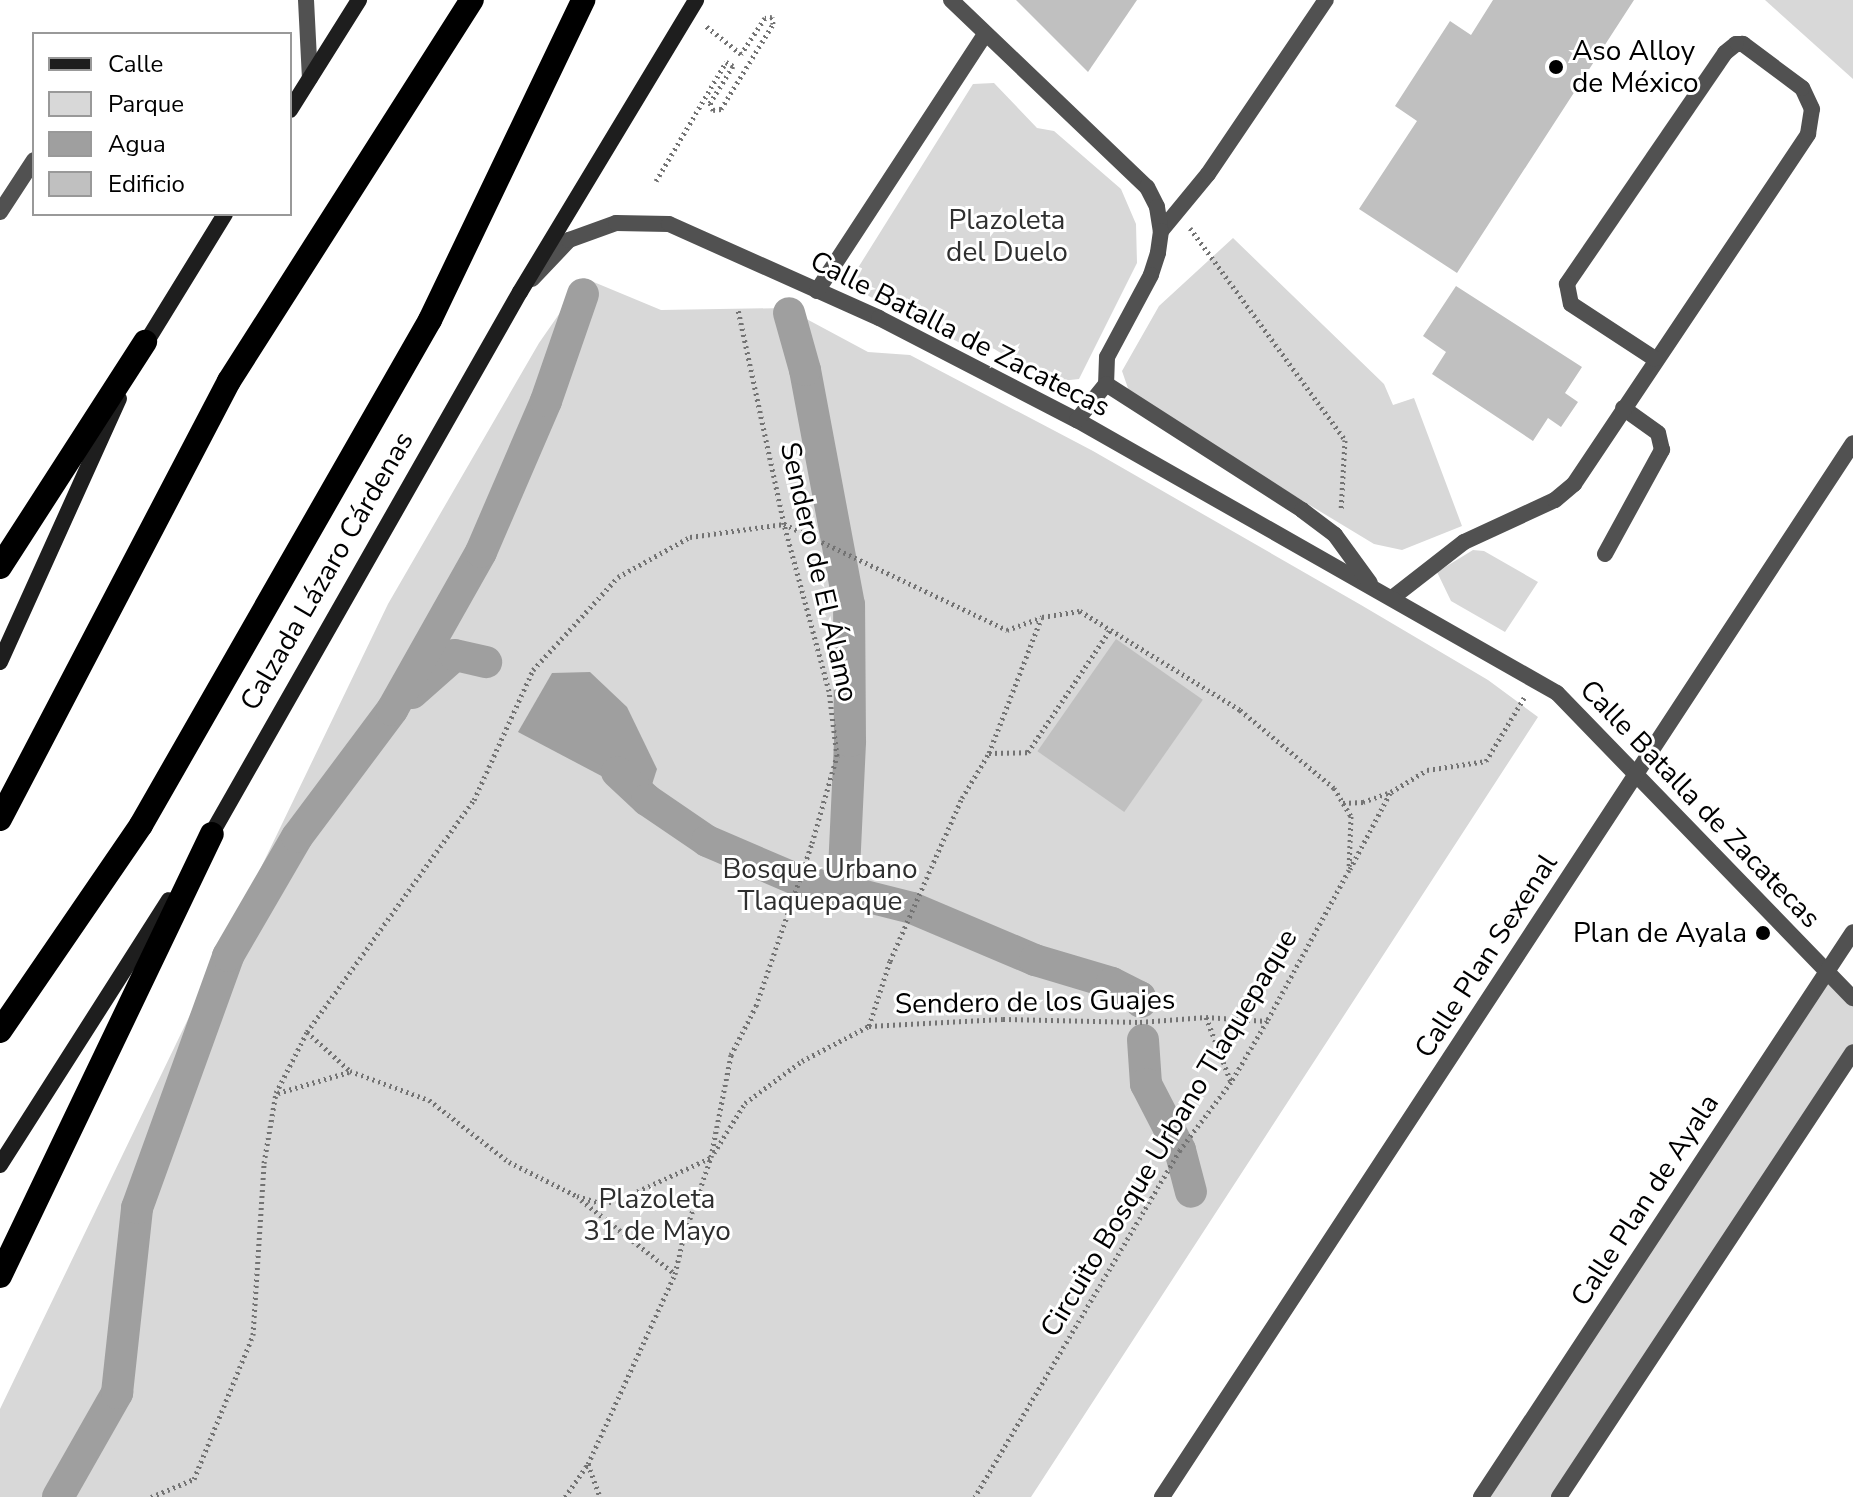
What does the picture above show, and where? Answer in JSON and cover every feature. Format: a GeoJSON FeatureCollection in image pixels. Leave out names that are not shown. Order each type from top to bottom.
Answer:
{"type":"FeatureCollection","features":[{"type":"Feature","properties":{"kind":"highway"},"geometry":{"type":"LineString","coordinates":[[0,819],[229,381],[472,0]]}},
{"type":"Feature","properties":{"kind":"highway","name":"Calzada Lázaro Cárdenas"},"geometry":{"type":"LineString","coordinates":[[0,1031],[141,825],[407,360],[583,0]]}},
{"type":"Feature","properties":{"kind":"highway"},"geometry":{"type":"LineString","coordinates":[[0,567],[145,342]]}},
{"type":"Feature","properties":{"kind":"highway"},"geometry":{"type":"LineString","coordinates":[[0,1276],[212,834]]}},
{"type":"Feature","properties":{"kind":"main road"},"geometry":{"type":"LineString","coordinates":[[292,107],[359,0]]}},
{"type":"Feature","properties":{"kind":"main road","name":"Calzada Lázaro Cárdenas"},"geometry":{"type":"LineString","coordinates":[[0,1165],[212,834],[520,292],[696,0]]}},
{"type":"Feature","properties":{"kind":"main road"},"geometry":{"type":"LineString","coordinates":[[0,662],[145,342],[224,216]]}},
{"type":"Feature","properties":{"kind":"street"},"geometry":{"type":"LineString","coordinates":[[306,0],[310,78]]}},
{"type":"Feature","properties":{"kind":"street","name":"Calle Batalla de Zacatecas"},"geometry":{"type":"LineString","coordinates":[[951,0],[1147,187],[1157,207],[1161,231],[1151,275],[1107,357],[1106,384],[1302,510],[1335,535],[1374,587]]}},
{"type":"Feature","properties":{"kind":"street"},"geometry":{"type":"LineString","coordinates":[[1161,231],[1208,174],[1326,0]]}},
{"type":"Feature","properties":{"kind":"street"},"geometry":{"type":"LineString","coordinates":[[817,291],[985,34]]}},
{"type":"Feature","properties":{"kind":"street"},"geometry":{"type":"LineString","coordinates":[[1392,598],[1464,542],[1565,494],[1808,134],[1812,109],[1802,88],[1743,44],[1736,44],[1725,53],[1567,284],[1571,304],[1655,359]]}},
{"type":"Feature","properties":{"kind":"street"},"geometry":{"type":"LineString","coordinates":[[0,212],[32,163]]}},
{"type":"Feature","properties":{"kind":"street","name":"Calle Batalla de Zacatecas"},"geometry":{"type":"LineString","coordinates":[[520,292],[569,240],[616,223],[669,224],[879,318],[1077,420],[1374,587],[1535,680],[1570,704],[1635,776],[1853,998]]}},
{"type":"Feature","properties":{"kind":"street"},"geometry":{"type":"LineString","coordinates":[[1077,420],[1106,384]]}},
{"type":"Feature","properties":{"kind":"street"},"geometry":{"type":"LineString","coordinates":[[1605,554],[1662,450],[1658,433],[1623,408]]}},
{"type":"Feature","properties":{"kind":"street","name":"Calle Plan Sexenal"},"geometry":{"type":"LineString","coordinates":[[1162,1497],[1853,443]]}},
{"type":"Feature","properties":{"kind":"street","name":"Calle Plan de Ayala"},"geometry":{"type":"LineString","coordinates":[[1481,1497],[1853,932]]}},
{"type":"Feature","properties":{"kind":"street"},"geometry":{"type":"LineString","coordinates":[[1559,1497],[1853,1052]]}},
{"type":"Feature","properties":{"kind":"path"},"geometry":{"type":"LineString","coordinates":[[656,181],[726,62],[733,66],[710,103],[713,110],[721,109],[773,24],[772,17],[765,18],[741,54]]}},
{"type":"Feature","properties":{"kind":"path"},"geometry":{"type":"LineString","coordinates":[[1177,212],[1345,440],[1341,524],[1335,535]]}},
{"type":"Feature","properties":{"kind":"path","name":"Sendero de El Álamo"},"geometry":{"type":"LineString","coordinates":[[711,1157],[731,1055],[756,1006],[812,843],[837,756],[829,691],[784,524],[738,309]]}},
{"type":"Feature","properties":{"kind":"path"},"geometry":{"type":"LineString","coordinates":[[151,1497],[194,1479],[253,1335],[264,1163],[276,1093],[307,1032],[474,800],[533,670],[618,577],[690,537],[784,524]]}},
{"type":"Feature","properties":{"kind":"path","name":"Circuito Bosque Urbano Tlaquepaque"},"geometry":{"type":"LineString","coordinates":[[784,524],[1007,630],[1042,617],[1080,611],[1240,710],[1334,788],[1351,816],[1349,870],[1267,1021],[1231,1082],[1180,1150],[975,1497]]}},
{"type":"Feature","properties":{"kind":"path"},"geometry":{"type":"LineString","coordinates":[[869,1026],[890,961],[912,908],[962,798],[989,753],[1042,617]]}},
{"type":"Feature","properties":{"kind":"path"},"geometry":{"type":"LineString","coordinates":[[989,753],[1028,752],[1110,630]]}},
{"type":"Feature","properties":{"kind":"path"},"geometry":{"type":"LineString","coordinates":[[1334,788],[1343,803],[1363,802],[1391,792],[1427,770],[1486,761],[1535,680]]}},
{"type":"Feature","properties":{"kind":"path"},"geometry":{"type":"LineString","coordinates":[[1349,870],[1391,792]]}},
{"type":"Feature","properties":{"kind":"path"},"geometry":{"type":"LineString","coordinates":[[1206,1017],[1231,1082]]}},
{"type":"Feature","properties":{"kind":"path","name":"Sendero de los Guajes"},"geometry":{"type":"LineString","coordinates":[[711,1157],[745,1103],[802,1061],[869,1026],[1003,1019],[1140,1022],[1206,1017],[1267,1021]]}},
{"type":"Feature","properties":{"kind":"path"},"geometry":{"type":"LineString","coordinates":[[307,1032],[350,1071],[429,1100],[509,1162],[577,1196],[603,1204],[621,1199],[711,1157]]}},
{"type":"Feature","properties":{"kind":"path"},"geometry":{"type":"LineString","coordinates":[[276,1093],[350,1071]]}},
{"type":"Feature","properties":{"kind":"path"},"geometry":{"type":"LineString","coordinates":[[565,1497],[588,1464],[675,1274],[684,1236],[711,1157]]}},
{"type":"Feature","properties":{"kind":"path"},"geometry":{"type":"LineString","coordinates":[[577,1196],[675,1274]]}},
{"type":"Feature","properties":{"kind":"path"},"geometry":{"type":"LineString","coordinates":[[588,1464],[600,1497]]}},
{"type":"Feature","properties":{"kind":"green space"},"geometry":{"type":"Polygon","coordinates":[[[1765,0],[1853,0],[1853,79],[1765,0]]]}},
{"type":"Feature","properties":{"kind":"green space","name":"Plazoleta del Duelo"},"geometry":{"type":"Polygon","coordinates":[[[994,83],[1037,128],[1054,131],[1121,189],[1136,224],[1137,263],[1079,379],[1052,382],[987,345],[968,347],[859,291],[856,271],[973,84],[994,83]]]}},
{"type":"Feature","properties":{"kind":"green space"},"geometry":{"type":"Polygon","coordinates":[[[1233,238],[1384,384],[1393,405],[1414,398],[1462,526],[1402,550],[1374,544],[1131,397],[1122,371],[1159,306],[1233,238]]]}},
{"type":"Feature","properties":{"kind":"green space","name":"Bosque Urbano Tlaquepaque"},"geometry":{"type":"Polygon","coordinates":[[[584,278],[661,310],[786,308],[868,352],[910,355],[1093,451],[1361,605],[1488,680],[1538,717],[1031,1497],[0,1497],[0,1409],[388,604],[539,343],[584,278]]]}},
{"type":"Feature","properties":{"kind":"green space"},"geometry":{"type":"Polygon","coordinates":[[[1473,550],[1484,551],[1538,582],[1505,632],[1451,601],[1437,572],[1473,550]]]}},
{"type":"Feature","properties":{"kind":"green space"},"geometry":{"type":"Polygon","coordinates":[[[1822,979],[1853,1003],[1853,1051],[1554,1497],[1481,1497],[1822,979]]]}},
{"type":"Feature","properties":{"kind":"water"},"geometry":{"type":"Polygon","coordinates":[[[590,672],[627,707],[657,769],[647,800],[518,732],[552,673],[590,672]]]}},
{"type":"Feature","properties":{"kind":"building"},"geometry":{"type":"Polygon","coordinates":[[[1016,0],[1137,0],[1088,72],[1016,0]]]}},
{"type":"Feature","properties":{"kind":"building"},"geometry":{"type":"Polygon","coordinates":[[[1493,0],[1634,0],[1457,273],[1359,209],[1417,121],[1395,106],[1450,21],[1471,35],[1493,0]]]}},
{"type":"Feature","properties":{"kind":"building"},"geometry":{"type":"Polygon","coordinates":[[[1456,286],[1582,367],[1565,393],[1578,402],[1561,427],[1548,418],[1533,441],[1432,374],[1446,352],[1423,336],[1456,286]]]}},
{"type":"Feature","properties":{"kind":"building"},"geometry":{"type":"Polygon","coordinates":[[[1116,639],[1203,700],[1124,812],[1037,751],[1116,639]]]}},
{"type":"Feature","properties":{"kind":"waterway"},"geometry":{"type":"LineString","coordinates":[[58,1497],[117,1393],[137,1208],[228,956],[297,837],[392,710],[481,552],[546,401],[583,294]]}},
{"type":"Feature","properties":{"kind":"waterway"},"geometry":{"type":"LineString","coordinates":[[617,772],[647,800],[707,841],[798,880],[843,891],[850,741],[849,605],[805,370],[789,313]]}},
{"type":"Feature","properties":{"kind":"waterway"},"geometry":{"type":"LineString","coordinates":[[412,693],[455,655],[486,662]]}},
{"type":"Feature","properties":{"kind":"waterway"},"geometry":{"type":"LineString","coordinates":[[825,886],[912,908],[1035,960],[1112,983],[1140,997],[1141,1002]]}},
{"type":"Feature","properties":{"kind":"waterway"},"geometry":{"type":"LineString","coordinates":[[1143,1040],[1146,1084],[1180,1150],[1191,1192]]}},
{"type":"Feature","properties":{"kind":"place","name":"Aso Alloy de México"},"geometry":{"type":"Point","coordinates":[1556,67]}},
{"type":"Feature","properties":{"kind":"place","name":"Plan de Ayala"},"geometry":{"type":"Point","coordinates":[1763,933]}},
{"type":"Feature","properties":{"kind":"park label","name":"Plazoleta 31 de Mayo"},"geometry":{"type":"Point","coordinates":[657,1215]}}]}
